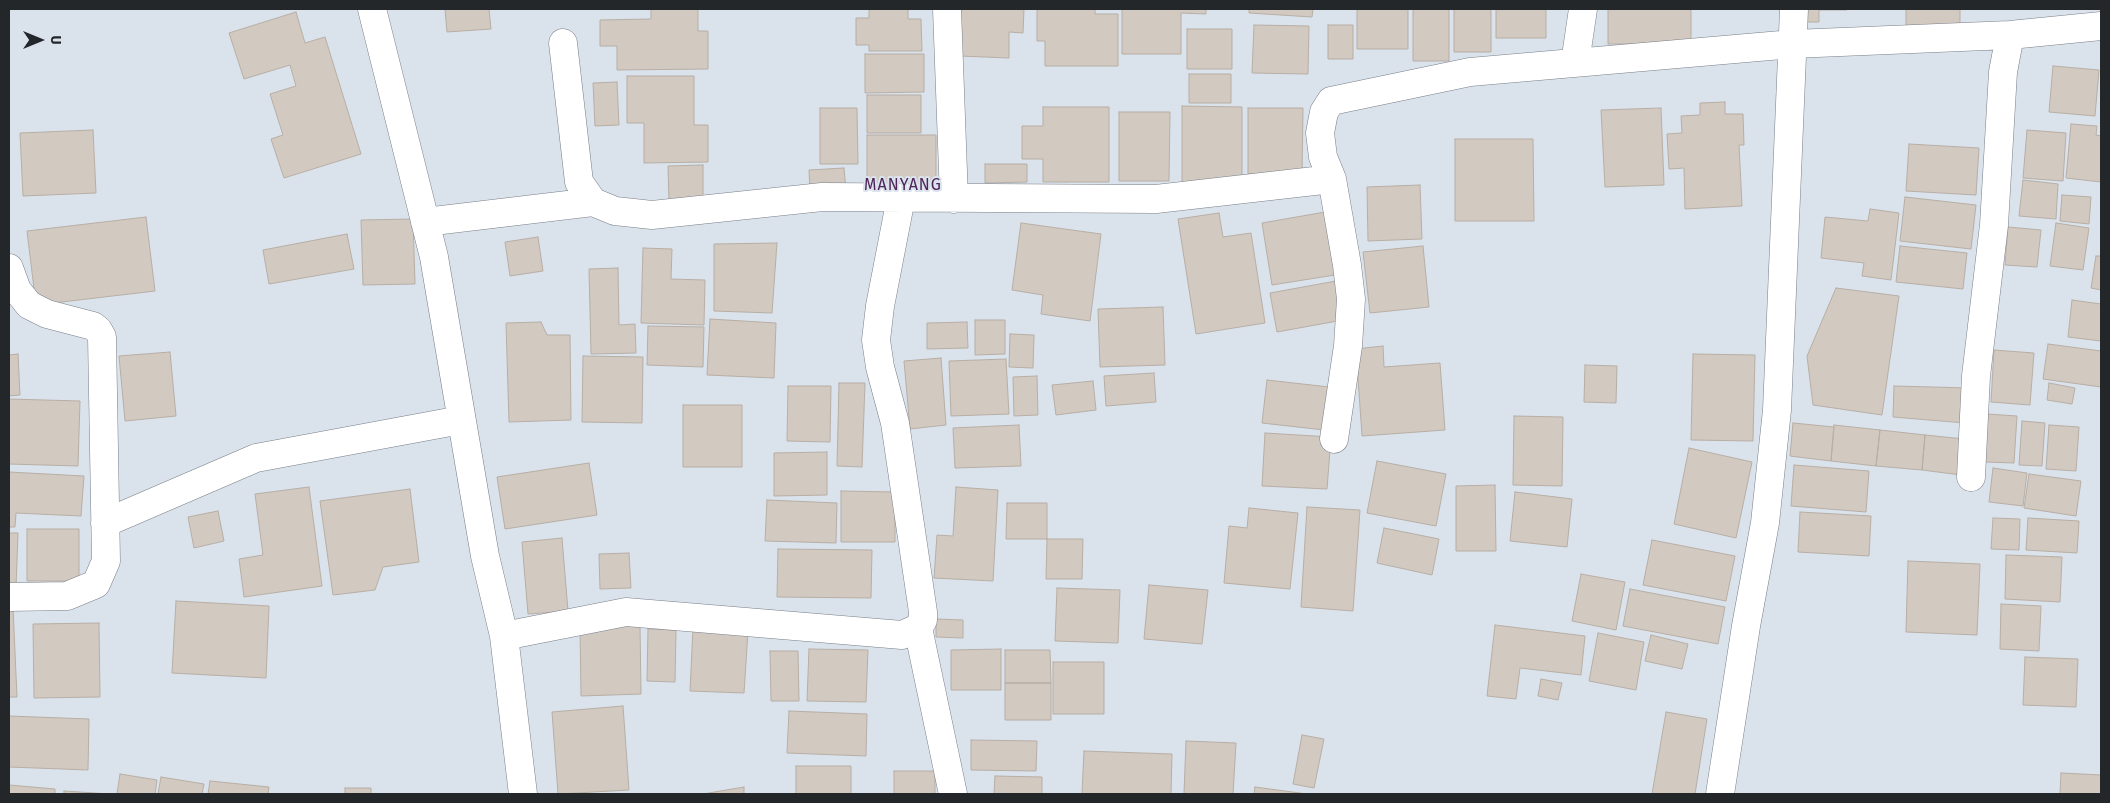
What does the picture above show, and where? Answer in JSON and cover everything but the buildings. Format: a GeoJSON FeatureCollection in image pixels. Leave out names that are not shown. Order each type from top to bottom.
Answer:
{"type":"FeatureCollection","features":[{"type":"Feature","properties":{"kind":"street"},"geometry":{"type":"LineString","coordinates":[[372,9],[434,257],[485,556],[504,636],[523,794]]}},
{"type":"Feature","properties":{"kind":"street"},"geometry":{"type":"LineString","coordinates":[[947,9],[954,199]]}},
{"type":"Feature","properties":{"kind":"street"},"geometry":{"type":"LineString","coordinates":[[1575,63],[1582,9]]}},
{"type":"Feature","properties":{"kind":"street"},"geometry":{"type":"LineString","coordinates":[[1720,794],[1746,626],[1765,523],[1777,410],[1794,9]]}},
{"type":"Feature","properties":{"kind":"street"},"geometry":{"type":"LineString","coordinates":[[1334,439],[1348,346],[1351,299],[1332,179],[1323,157],[1320,133],[1324,112],[1330,101],[1470,72],[1792,44],[2010,35],[2101,26]]}},
{"type":"Feature","properties":{"kind":"street"},"geometry":{"type":"LineString","coordinates":[[1971,477],[1976,376],[1994,226],[2003,72],[2010,35]]}},
{"type":"Feature","properties":{"kind":"street"},"geometry":{"type":"LineString","coordinates":[[564,43],[578,182],[592,202]]}},
{"type":"Feature","properties":{"kind":"street"},"geometry":{"type":"LineString","coordinates":[[425,222],[592,202],[615,211],[652,215],[822,197],[1156,199],[1332,179]]}},
{"type":"Feature","properties":{"kind":"street"},"geometry":{"type":"LineString","coordinates":[[504,636],[626,612],[902,635],[918,628],[923,620],[923,612],[895,422],[880,367],[876,340],[880,306],[902,198]]}},
{"type":"Feature","properties":{"kind":"street"},"geometry":{"type":"LineString","coordinates":[[9,268],[17,290],[29,305],[47,314],[92,326],[98,330],[102,337],[106,561],[96,584],[67,596],[9,597]]}},
{"type":"Feature","properties":{"kind":"street"},"geometry":{"type":"LineString","coordinates":[[105,523],[256,458],[461,420]]}},
{"type":"Feature","properties":{"kind":"street"},"geometry":{"type":"LineString","coordinates":[[918,628],[952,794]]}},
{"type":"Feature","properties":{"kind":"district","name":"MANYANG"},"geometry":{"type":"Point","coordinates":[903,186]}}]}
